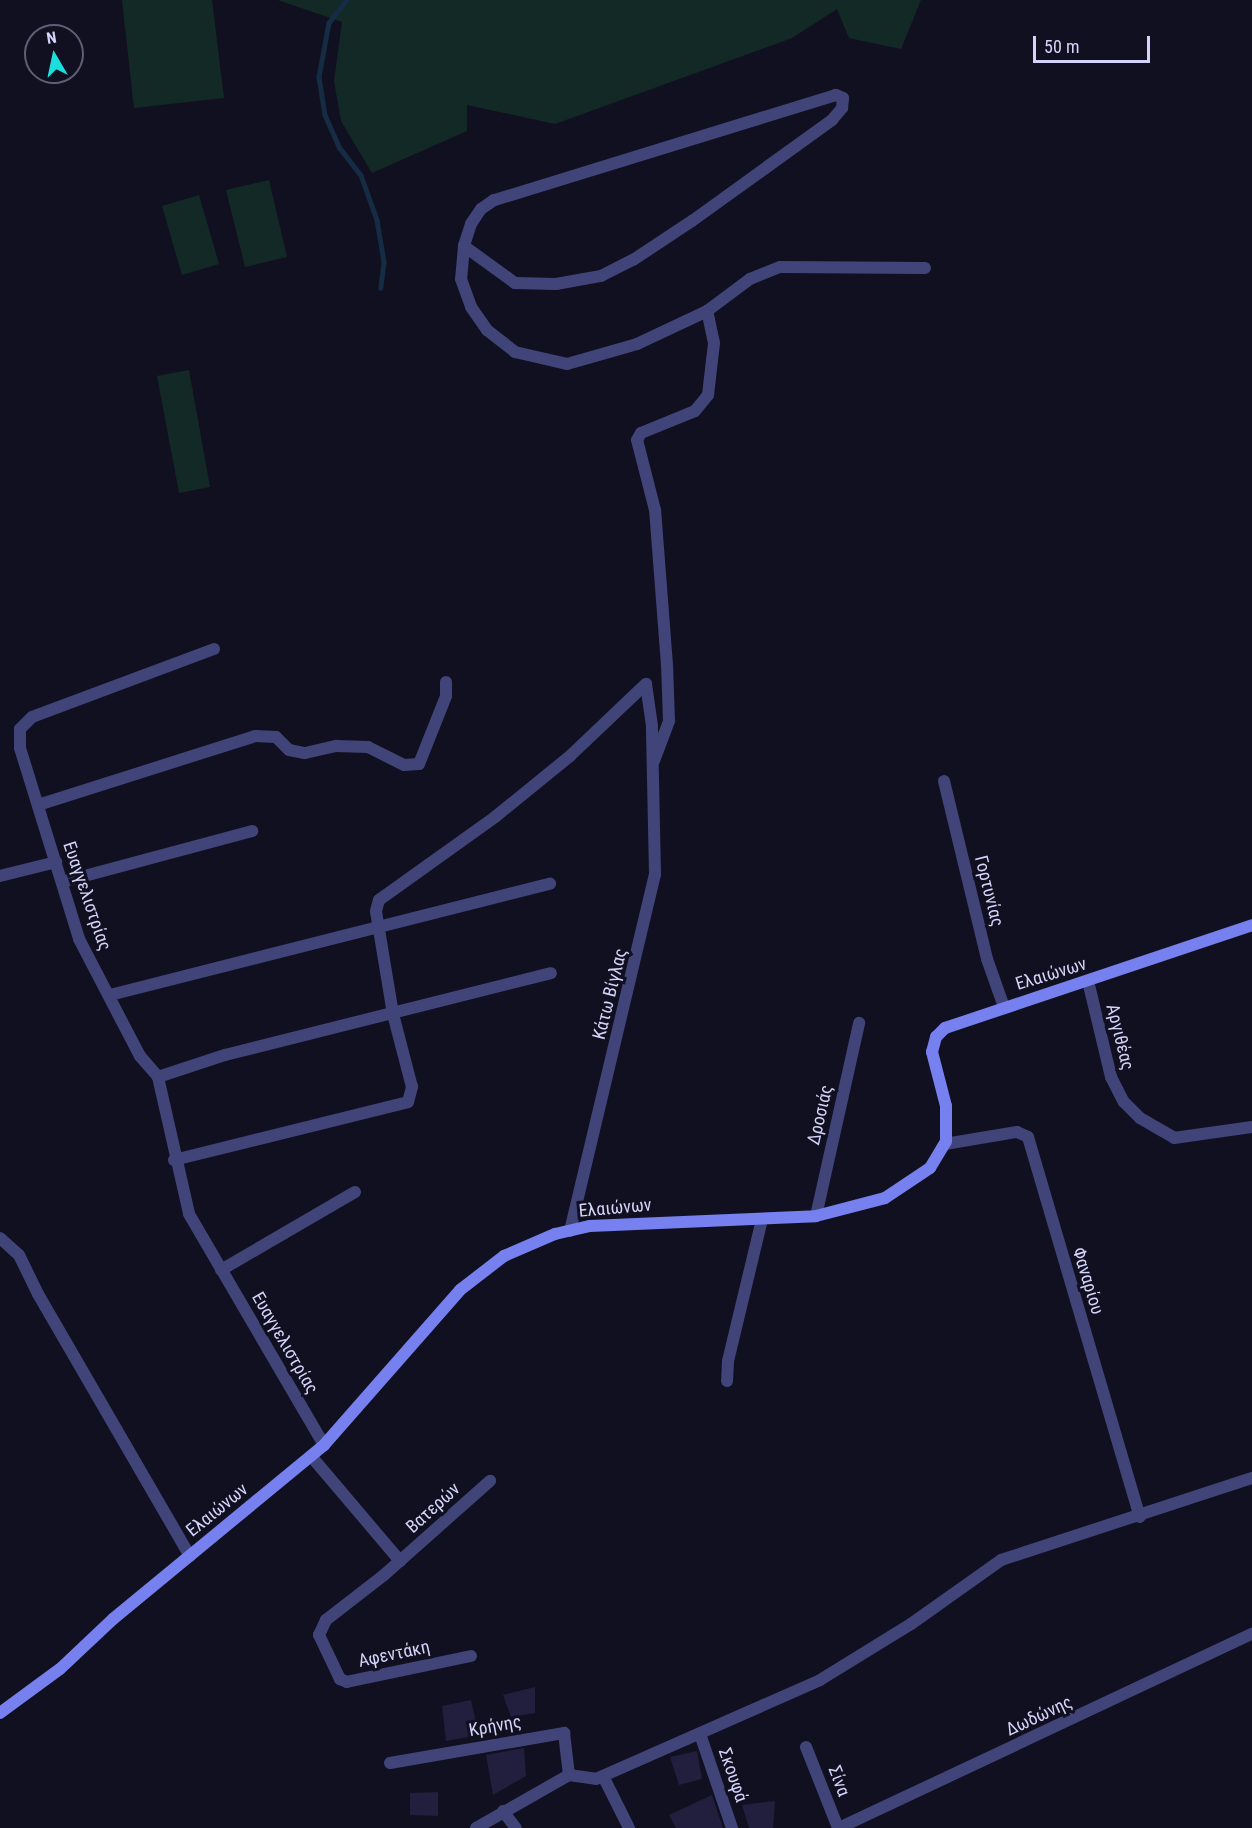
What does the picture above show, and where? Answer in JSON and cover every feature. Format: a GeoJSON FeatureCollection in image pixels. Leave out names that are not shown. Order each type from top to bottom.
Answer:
{"type":"FeatureCollection","features":[{"type":"Feature","properties":{"kind":"main road","name":"Ελαιώνων"},"geometry":{"type":"LineString","coordinates":[[0,1713],[54,1673],[190,1556],[324,1446],[469,1282],[516,1250],[570,1231],[607,1224],[816,1216],[869,1204],[897,1192],[930,1168],[945,1144],[947,1116],[933,1057],[934,1042],[952,1023],[1088,981],[1252,926]]}},
{"type":"Feature","properties":{"kind":"street"},"geometry":{"type":"LineString","coordinates":[[464,246],[515,283],[556,284],[601,276],[633,260],[793,150],[832,120],[842,108],[843,98],[826,96],[494,200],[482,209],[471,224],[464,246],[461,279],[471,307],[503,344],[529,357],[553,363],[580,362],[637,344],[707,311],[750,279],[780,267],[925,268]]}},
{"type":"Feature","properties":{"kind":"street"},"geometry":{"type":"LineString","coordinates":[[653,763],[663,744],[669,721],[667,665],[655,510],[637,440],[641,433],[695,411],[708,395],[714,343],[707,311]]}},
{"type":"Feature","properties":{"kind":"street","name":"Ευαγγελιστρίας"},"geometry":{"type":"LineString","coordinates":[[214,649],[32,717],[20,729],[20,748],[79,939],[140,1056],[158,1077],[174,1160],[189,1214],[324,1446]]}},
{"type":"Feature","properties":{"kind":"street"},"geometry":{"type":"LineString","coordinates":[[38,805],[255,736],[276,737],[289,750],[305,753],[336,746],[368,747],[404,765],[419,764],[446,696],[446,682]]}},
{"type":"Feature","properties":{"kind":"street","name":"Κάτω Βίγλας"},"geometry":{"type":"LineString","coordinates":[[379,929],[376,911],[388,891],[439,859],[495,817],[570,756],[646,684],[653,763],[656,849],[651,900],[570,1231]]}},
{"type":"Feature","properties":{"kind":"street","name":"Γορτυνίας"},"geometry":{"type":"LineString","coordinates":[[944,781],[985,951],[1004,1007]]}},
{"type":"Feature","properties":{"kind":"street"},"geometry":{"type":"LineString","coordinates":[[62,882],[252,831]]}},
{"type":"Feature","properties":{"kind":"street"},"geometry":{"type":"LineString","coordinates":[[0,876],[56,862]]}},
{"type":"Feature","properties":{"kind":"street"},"geometry":{"type":"LineString","coordinates":[[110,995],[379,929],[550,884]]}},
{"type":"Feature","properties":{"kind":"street"},"geometry":{"type":"LineString","coordinates":[[174,1160],[408,1102],[412,1087],[393,1014],[379,929]]}},
{"type":"Feature","properties":{"kind":"street"},"geometry":{"type":"LineString","coordinates":[[158,1077],[225,1055],[551,973]]}},
{"type":"Feature","properties":{"kind":"street","name":"Αργιθέας"},"geometry":{"type":"LineString","coordinates":[[1088,981],[1111,1077],[1124,1102],[1140,1118],[1174,1138],[1252,1126]]}},
{"type":"Feature","properties":{"kind":"street","name":"Δροσιάς"},"geometry":{"type":"LineString","coordinates":[[816,1216],[859,1023]]}},
{"type":"Feature","properties":{"kind":"street","name":"Φαναρίου"},"geometry":{"type":"LineString","coordinates":[[945,1144],[1017,1132],[1028,1137],[1140,1517]]}},
{"type":"Feature","properties":{"kind":"street"},"geometry":{"type":"LineString","coordinates":[[221,1270],[355,1192]]}},
{"type":"Feature","properties":{"kind":"street"},"geometry":{"type":"LineString","coordinates":[[727,1381],[728,1361],[762,1219]]}},
{"type":"Feature","properties":{"kind":"street"},"geometry":{"type":"LineString","coordinates":[[0,1238],[19,1255],[38,1294],[190,1556]]}},
{"type":"Feature","properties":{"kind":"street"},"geometry":{"type":"LineString","coordinates":[[311,1456],[400,1561]]}},
{"type":"Feature","properties":{"kind":"street"},"geometry":{"type":"LineString","coordinates":[[476,1828],[569,1775],[585,1780],[603,1776],[820,1680],[911,1624],[1001,1560],[1140,1517],[1252,1478]]}},
{"type":"Feature","properties":{"kind":"street","name":"Βατερών"},"geometry":{"type":"LineString","coordinates":[[400,1561],[490,1481]]}},
{"type":"Feature","properties":{"kind":"street","name":"Αφεντάκη"},"geometry":{"type":"LineString","coordinates":[[400,1561],[321,1626],[319,1635],[340,1679],[370,1679],[471,1656]]}},
{"type":"Feature","properties":{"kind":"street","name":"Δωδώνης"},"geometry":{"type":"LineString","coordinates":[[838,1828],[1252,1634]]}},
{"type":"Feature","properties":{"kind":"street","name":"Κρήνης"},"geometry":{"type":"LineString","coordinates":[[390,1762],[564,1732],[569,1775]]}},
{"type":"Feature","properties":{"kind":"street","name":"Σκουφά"},"geometry":{"type":"LineString","coordinates":[[700,1734],[732,1828]]}},
{"type":"Feature","properties":{"kind":"street","name":"Σίνα"},"geometry":{"type":"LineString","coordinates":[[806,1747],[838,1828]]}},
{"type":"Feature","properties":{"kind":"street"},"geometry":{"type":"LineString","coordinates":[[603,1776],[629,1828]]}},
{"type":"Feature","properties":{"kind":"street"},"geometry":{"type":"LineString","coordinates":[[503,1811],[516,1828]]}},
{"type":"Feature","properties":{"kind":"green space"},"geometry":{"type":"Polygon","coordinates":[[[122,0],[212,0],[224,98],[134,108],[122,0]]]}},
{"type":"Feature","properties":{"kind":"green space"},"geometry":{"type":"Polygon","coordinates":[[[278,0],[921,0],[901,49],[849,38],[837,9],[792,38],[555,124],[467,105],[467,131],[372,173],[341,121],[334,81],[342,22],[278,0]]]}},
{"type":"Feature","properties":{"kind":"green space"},"geometry":{"type":"Polygon","coordinates":[[[269,180],[287,257],[245,267],[226,190],[269,180]]]}},
{"type":"Feature","properties":{"kind":"green space"},"geometry":{"type":"Polygon","coordinates":[[[199,195],[219,264],[182,275],[162,206],[199,195]]]}},
{"type":"Feature","properties":{"kind":"green space"},"geometry":{"type":"Polygon","coordinates":[[[189,370],[210,487],[179,493],[157,376],[189,370]]]}},
{"type":"Feature","properties":{"kind":"building"},"geometry":{"type":"Polygon","coordinates":[[[535,1687],[535,1713],[511,1717],[503,1695],[535,1687]]]}},
{"type":"Feature","properties":{"kind":"building"},"geometry":{"type":"Polygon","coordinates":[[[471,1700],[479,1735],[446,1741],[442,1706],[471,1700]]]}},
{"type":"Feature","properties":{"kind":"building"},"geometry":{"type":"Polygon","coordinates":[[[524,1748],[526,1776],[493,1795],[486,1755],[524,1748]]]}},
{"type":"Feature","properties":{"kind":"building"},"geometry":{"type":"Polygon","coordinates":[[[697,1751],[702,1779],[679,1785],[670,1757],[697,1751]]]}},
{"type":"Feature","properties":{"kind":"building"},"geometry":{"type":"Polygon","coordinates":[[[438,1792],[438,1816],[410,1815],[410,1793],[438,1792]]]}},
{"type":"Feature","properties":{"kind":"building"},"geometry":{"type":"Polygon","coordinates":[[[712,1795],[723,1828],[676,1828],[669,1815],[712,1795]]]}},
{"type":"Feature","properties":{"kind":"building"},"geometry":{"type":"Polygon","coordinates":[[[775,1801],[773,1828],[749,1828],[742,1805],[775,1801]]]}},
{"type":"Feature","properties":{"kind":"waterway"},"geometry":{"type":"LineString","coordinates":[[347,0],[329,23],[319,77],[325,115],[339,147],[361,175],[377,220],[384,262],[381,288]]}}]}
